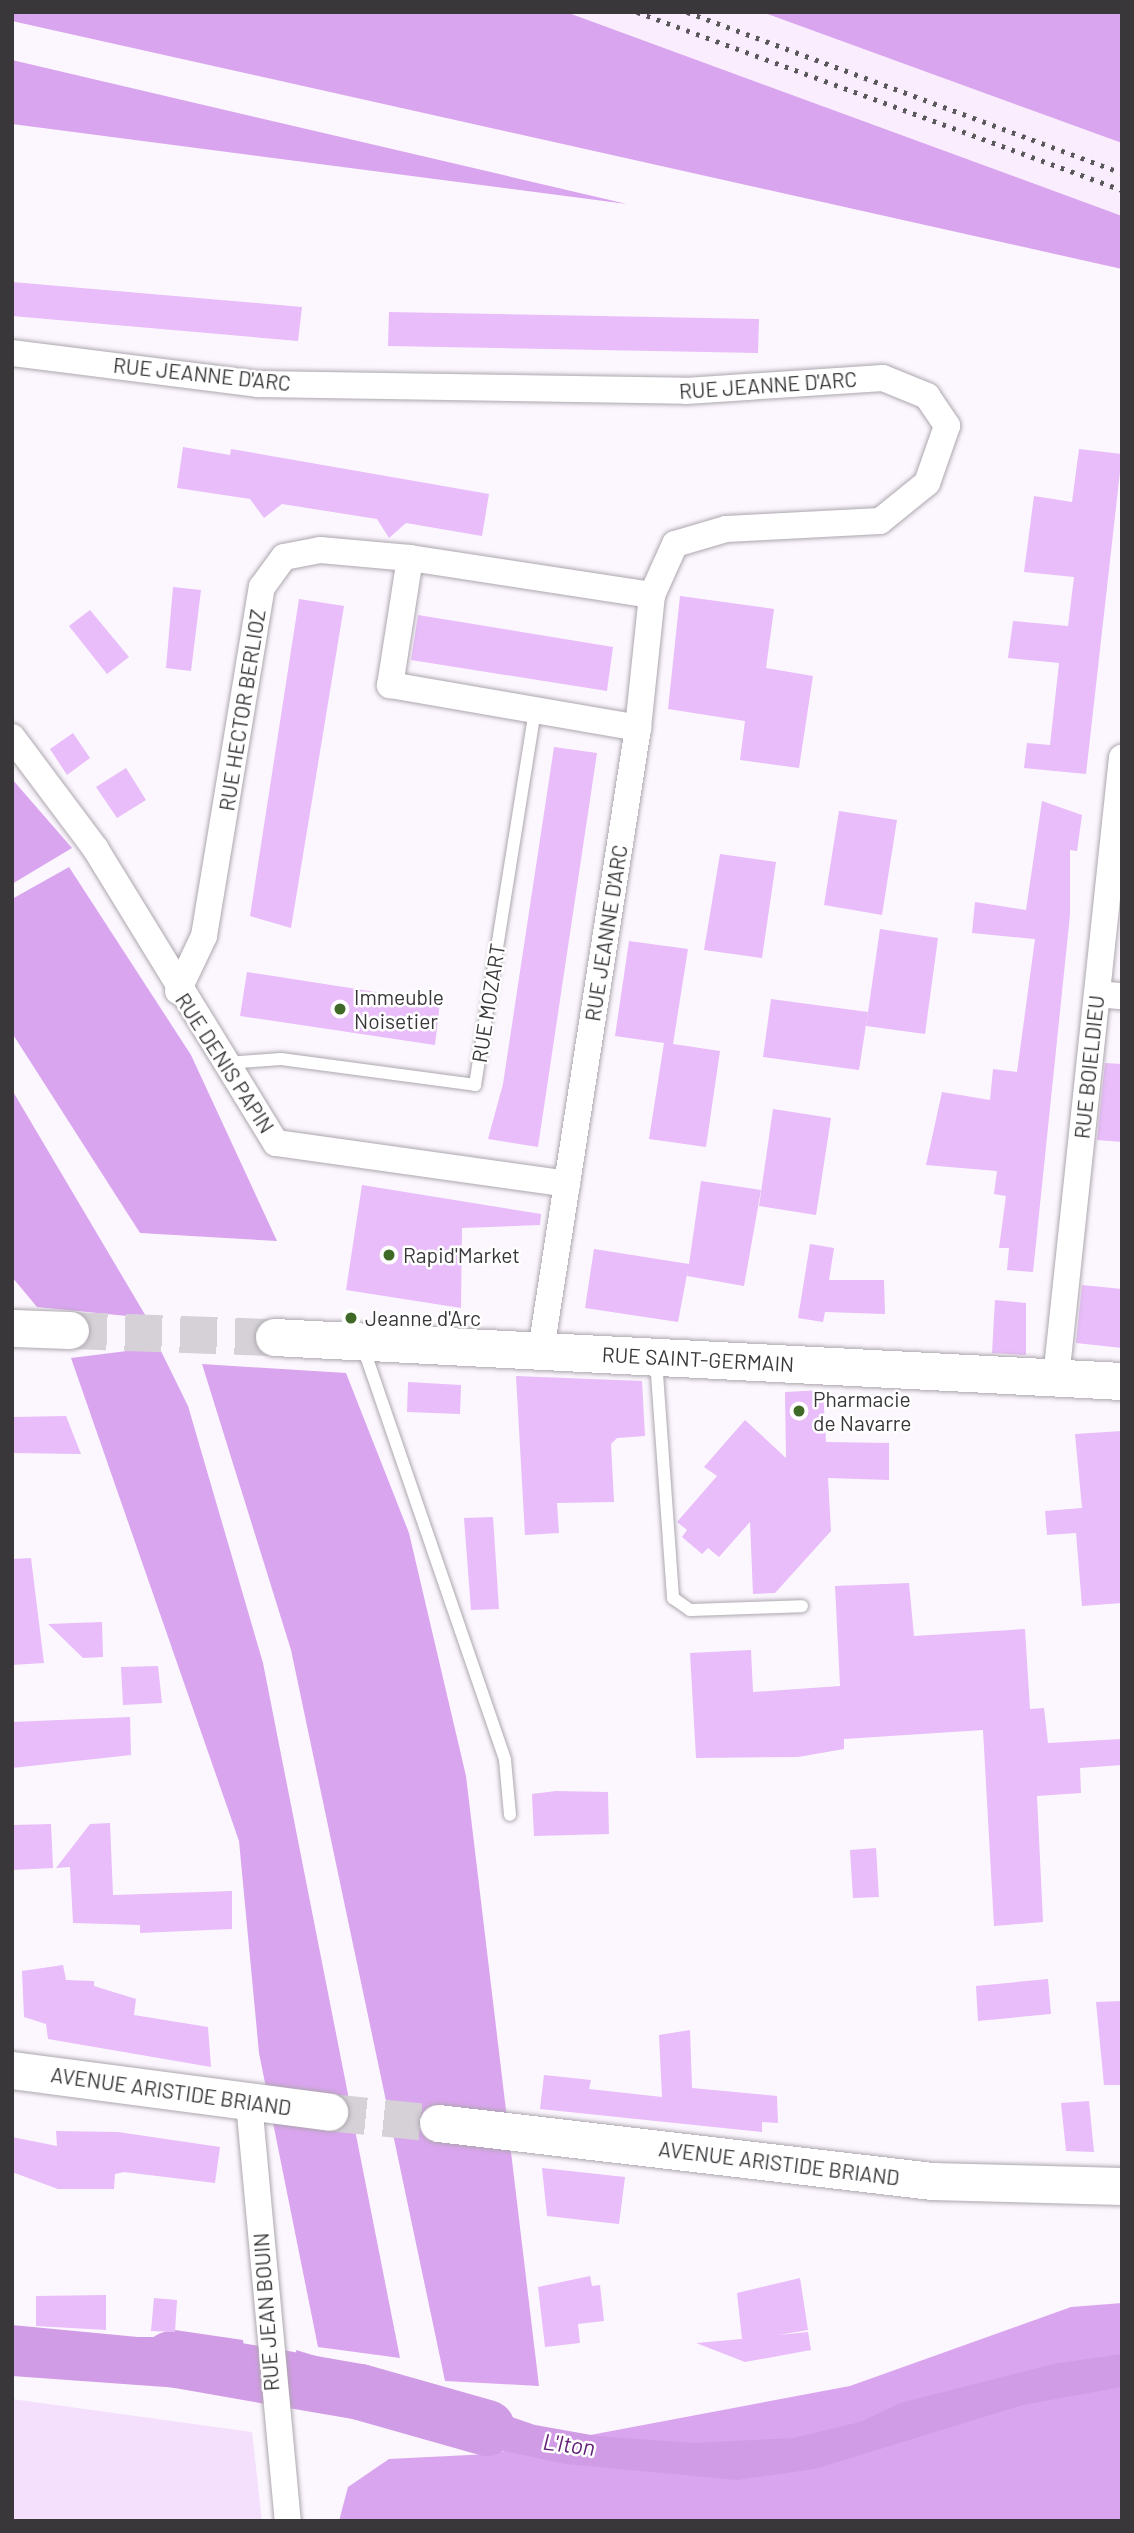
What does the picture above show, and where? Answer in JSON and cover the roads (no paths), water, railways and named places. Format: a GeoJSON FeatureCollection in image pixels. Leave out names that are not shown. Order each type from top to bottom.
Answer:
{"type":"FeatureCollection","features":[{"type":"Feature","properties":{"kind":"main road"},"geometry":{"type":"LineString","coordinates":[[12,1328],[70,1330]]}},
{"type":"Feature","properties":{"kind":"main road","name":"RUE SAINT-GERMAIN"},"geometry":{"type":"LineString","coordinates":[[274,1337],[1122,1381]]}},
{"type":"Feature","properties":{"kind":"main road","name":"AVENUE ARISTIDE BRIAND"},"geometry":{"type":"LineString","coordinates":[[12,2070],[329,2112]]}},
{"type":"Feature","properties":{"kind":"main road","name":"AVENUE ARISTIDE BRIAND"},"geometry":{"type":"LineString","coordinates":[[438,2123],[932,2180],[1122,2186]]}},
{"type":"Feature","properties":{"kind":"street","name":"RUE JEANNE D'ARC"},"geometry":{"type":"LineString","coordinates":[[12,353],[258,384],[686,391],[883,378],[927,396],[947,426],[926,483],[880,521],[726,529],[676,544],[652,595],[638,728],[541,1350]]}},
{"type":"Feature","properties":{"kind":"street","name":"RUE HECTOR BERLIOZ"},"geometry":{"type":"LineString","coordinates":[[178,990],[204,936],[262,587],[284,557],[320,550],[410,558]]}},
{"type":"Feature","properties":{"kind":"street"},"geometry":{"type":"LineString","coordinates":[[638,728],[390,685],[410,558],[652,595]]}},
{"type":"Feature","properties":{"kind":"street","name":"RUE DENIS PAPIN"},"geometry":{"type":"LineString","coordinates":[[12,737],[95,848],[222,1063],[276,1143],[567,1184]]}},
{"type":"Feature","properties":{"kind":"street","name":"RUE BOIELDIEU"},"geometry":{"type":"LineString","coordinates":[[1056,1378],[1109,995],[1122,757]]}},
{"type":"Feature","properties":{"kind":"street","name":"RUE JEAN BOUIN"},"geometry":{"type":"LineString","coordinates":[[250,2103],[273,2401],[288,2521]]}},
{"type":"Feature","properties":{"kind":"lane","name":"RUE MOZART"},"geometry":{"type":"LineString","coordinates":[[222,1063],[281,1059],[475,1085],[535,710]]}},
{"type":"Feature","properties":{"kind":"lane"},"geometry":{"type":"LineString","coordinates":[[360,1341],[505,1760],[510,1815]]}},
{"type":"Feature","properties":{"kind":"lane"},"geometry":{"type":"LineString","coordinates":[[656,1356],[673,1598],[690,1609],[802,1606]]}},
{"type":"Feature","properties":{"kind":"water"},"geometry":{"type":"Polygon","coordinates":[[[12,2325],[138,2337],[174,2337],[175,2330],[243,2340],[249,2393],[12,2376],[12,2325]]]}},
{"type":"Feature","properties":{"kind":"water"},"geometry":{"type":"Polygon","coordinates":[[[296,2350],[381,2376],[381,2424],[300,2400],[296,2350]]]}},
{"type":"Feature","properties":{"kind":"water"},"geometry":{"type":"Polygon","coordinates":[[[1122,2354],[1122,2387],[1023,2405],[815,2469],[737,2480],[565,2464],[412,2431],[411,2383],[535,2425],[597,2436],[694,2443],[793,2438],[860,2422],[900,2403],[1053,2364],[1122,2354]]]}},
{"type":"Feature","properties":{"kind":"waterway","name":"L'Iton"},"geometry":{"type":"LineString","coordinates":[[171,2359],[360,2392],[487,2428]]}},
{"type":"Feature","properties":{"kind":"tunnel"},"geometry":{"type":"LineString","coordinates":[[70,1330],[274,1337]]}},
{"type":"Feature","properties":{"kind":"tunnel"},"geometry":{"type":"LineString","coordinates":[[329,2112],[438,2123]]}},
{"type":"Feature","properties":{"kind":"railway"},"geometry":{"type":"LineString","coordinates":[[637,12],[1122,190]]}},
{"type":"Feature","properties":{"kind":"railway"},"geometry":{"type":"LineString","coordinates":[[687,12],[1122,173]]}},
{"type":"Feature","properties":{"kind":"place","name":"Immeuble Noisetier"},"geometry":{"type":"Point","coordinates":[340,1009]}},
{"type":"Feature","properties":{"kind":"place","name":"Rapid'Market"},"geometry":{"type":"Point","coordinates":[389,1255]}},
{"type":"Feature","properties":{"kind":"place","name":"Jeanne d'Arc"},"geometry":{"type":"Point","coordinates":[351,1318]}},
{"type":"Feature","properties":{"kind":"place","name":"Pharmacie de Navarre"},"geometry":{"type":"Point","coordinates":[799,1411]}}]}
